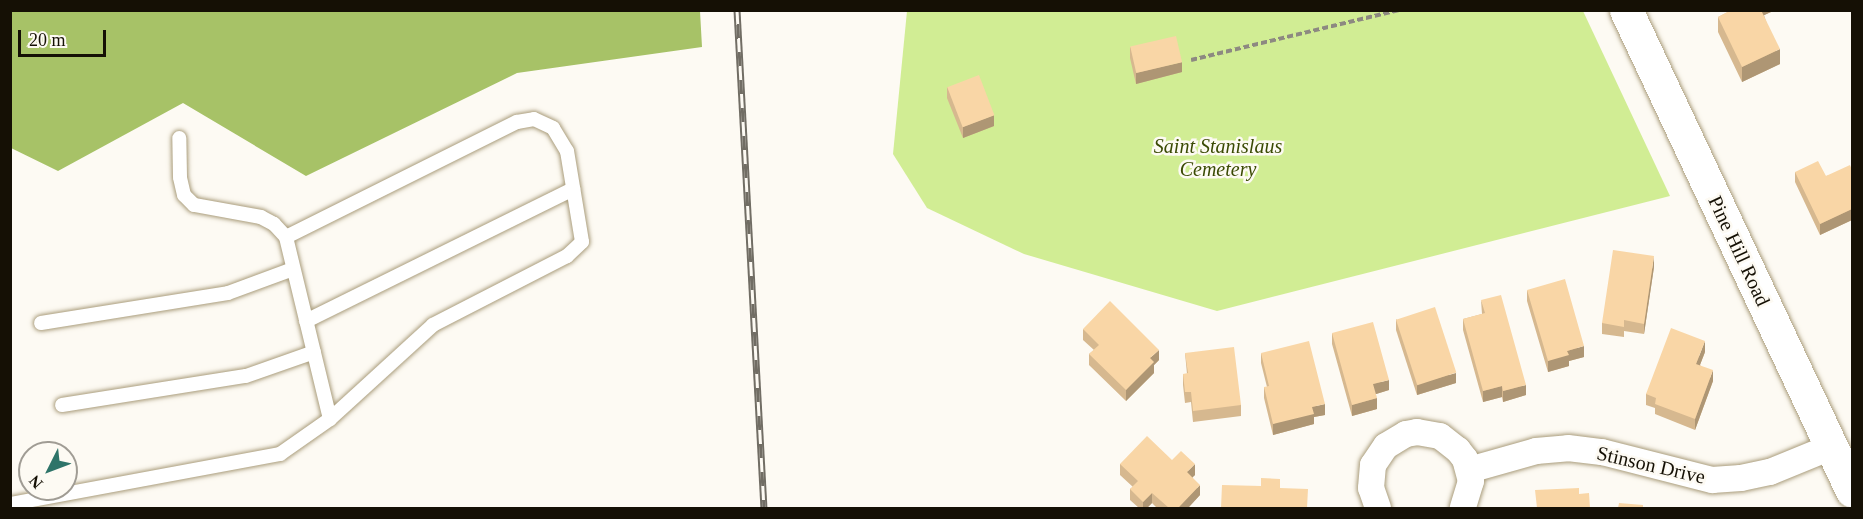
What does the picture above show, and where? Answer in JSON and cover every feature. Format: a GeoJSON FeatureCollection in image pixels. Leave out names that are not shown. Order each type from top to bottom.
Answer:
{"type":"FeatureCollection","features":[{"type":"Feature","properties":{"kind":"street","name":"Pine Hill Road"},"geometry":{"type":"LineString","coordinates":[[1626,10],[1852,491]]}},
{"type":"Feature","properties":{"kind":"street"},"geometry":{"type":"LineString","coordinates":[[1378,508],[1371,488],[1373,465],[1386,446],[1417,432],[1440,436],[1458,450],[1469,470],[1469,493],[1463,508]]}},
{"type":"Feature","properties":{"kind":"street","name":"Stinson Drive"},"geometry":{"type":"LineString","coordinates":[[1469,470],[1536,451],[1568,448],[1602,452],[1712,480],[1741,478],[1770,472],[1831,447]]}},
{"type":"Feature","properties":{"kind":"lane"},"geometry":{"type":"LineString","coordinates":[[10,504],[280,454],[330,419],[392,359],[433,325],[567,256],[582,242],[567,151],[553,128],[534,119],[517,122],[286,237]]}},
{"type":"Feature","properties":{"kind":"lane"},"geometry":{"type":"LineString","coordinates":[[179,138],[180,177],[184,195],[194,205],[261,217],[274,224],[286,237],[330,419]]}},
{"type":"Feature","properties":{"kind":"lane"},"geometry":{"type":"LineString","coordinates":[[306,321],[573,189]]}},
{"type":"Feature","properties":{"kind":"lane"},"geometry":{"type":"LineString","coordinates":[[41,323],[228,293],[293,269]]}},
{"type":"Feature","properties":{"kind":"lane"},"geometry":{"type":"LineString","coordinates":[[62,405],[246,376],[314,352]]}},
{"type":"Feature","properties":{"kind":"path"},"geometry":{"type":"LineString","coordinates":[[1191,60],[1400,10]]}},
{"type":"Feature","properties":{"kind":"green space"},"geometry":{"type":"Polygon","coordinates":[[[10,11],[700,11],[702,47],[517,73],[306,176],[183,103],[58,171],[11,148],[10,11]]]}},
{"type":"Feature","properties":{"kind":"green space","name":"Saint Stanislaus Cemetery"},"geometry":{"type":"Polygon","coordinates":[[[907,11],[1583,11],[1670,196],[1217,311],[1024,254],[927,208],[893,154],[907,11]]]}},
{"type":"Feature","properties":{"kind":"building"},"geometry":{"type":"Polygon","coordinates":[[[1731,10],[1761,10],[1780,49],[1742,67],[1718,17],[1731,10]]]}},
{"type":"Feature","properties":{"kind":"building"},"geometry":{"type":"Polygon","coordinates":[[[1176,36],[1182,62],[1136,73],[1130,47],[1176,36]]]}},
{"type":"Feature","properties":{"kind":"building"},"geometry":{"type":"Polygon","coordinates":[[[979,75],[994,115],[963,127],[947,87],[979,75]]]}},
{"type":"Feature","properties":{"kind":"building"},"geometry":{"type":"Polygon","coordinates":[[[1818,161],[1826,176],[1850,165],[1852,170],[1852,209],[1820,224],[1795,172],[1818,161]]]}},
{"type":"Feature","properties":{"kind":"building"},"geometry":{"type":"Polygon","coordinates":[[[1613,250],[1654,256],[1644,324],[1624,320],[1624,327],[1602,323],[1613,250]]]}},
{"type":"Feature","properties":{"kind":"building"},"geometry":{"type":"Polygon","coordinates":[[[1565,279],[1584,346],[1567,351],[1569,355],[1548,361],[1527,290],[1565,279]]]}},
{"type":"Feature","properties":{"kind":"building"},"geometry":{"type":"Polygon","coordinates":[[[1501,295],[1526,385],[1503,391],[1502,386],[1483,391],[1463,319],[1485,313],[1481,300],[1501,295]]]}},
{"type":"Feature","properties":{"kind":"building"},"geometry":{"type":"Polygon","coordinates":[[[1110,301],[1159,350],[1150,358],[1154,362],[1126,390],[1089,354],[1099,345],[1083,329],[1110,301]]]}},
{"type":"Feature","properties":{"kind":"building"},"geometry":{"type":"Polygon","coordinates":[[[1435,307],[1456,373],[1417,385],[1396,320],[1435,307]]]}},
{"type":"Feature","properties":{"kind":"building"},"geometry":{"type":"Polygon","coordinates":[[[1373,322],[1389,380],[1373,384],[1377,398],[1352,405],[1332,333],[1373,322]]]}},
{"type":"Feature","properties":{"kind":"building"},"geometry":{"type":"Polygon","coordinates":[[[1671,328],[1705,341],[1696,364],[1713,370],[1695,419],[1655,404],[1656,398],[1646,394],[1671,328]]]}},
{"type":"Feature","properties":{"kind":"building"},"geometry":{"type":"Polygon","coordinates":[[[1309,341],[1325,404],[1312,407],[1314,414],[1273,424],[1264,387],[1269,386],[1261,353],[1309,341]]]}},
{"type":"Feature","properties":{"kind":"building"},"geometry":{"type":"Polygon","coordinates":[[[1234,347],[1241,405],[1193,411],[1191,392],[1185,392],[1183,374],[1188,373],[1185,353],[1234,347]]]}},
{"type":"Feature","properties":{"kind":"building"},"geometry":{"type":"Polygon","coordinates":[[[1147,436],[1172,460],[1181,451],[1195,464],[1187,472],[1200,485],[1178,508],[1169,508],[1152,493],[1143,502],[1130,489],[1138,481],[1120,464],[1147,436]]]}},
{"type":"Feature","properties":{"kind":"building"},"geometry":{"type":"Polygon","coordinates":[[[1261,478],[1280,479],[1280,488],[1308,489],[1307,508],[1221,508],[1222,485],[1261,486],[1261,478]]]}},
{"type":"Feature","properties":{"kind":"building"},"geometry":{"type":"Polygon","coordinates":[[[1579,488],[1579,494],[1589,493],[1590,508],[1537,508],[1535,490],[1579,488]]]}},
{"type":"Feature","properties":{"kind":"building"},"geometry":{"type":"Polygon","coordinates":[[[1619,503],[1643,505],[1643,508],[1618,508],[1619,503]]]}},
{"type":"Feature","properties":{"kind":"railway"},"geometry":{"type":"LineString","coordinates":[[737,10],[764,508]]}}]}
